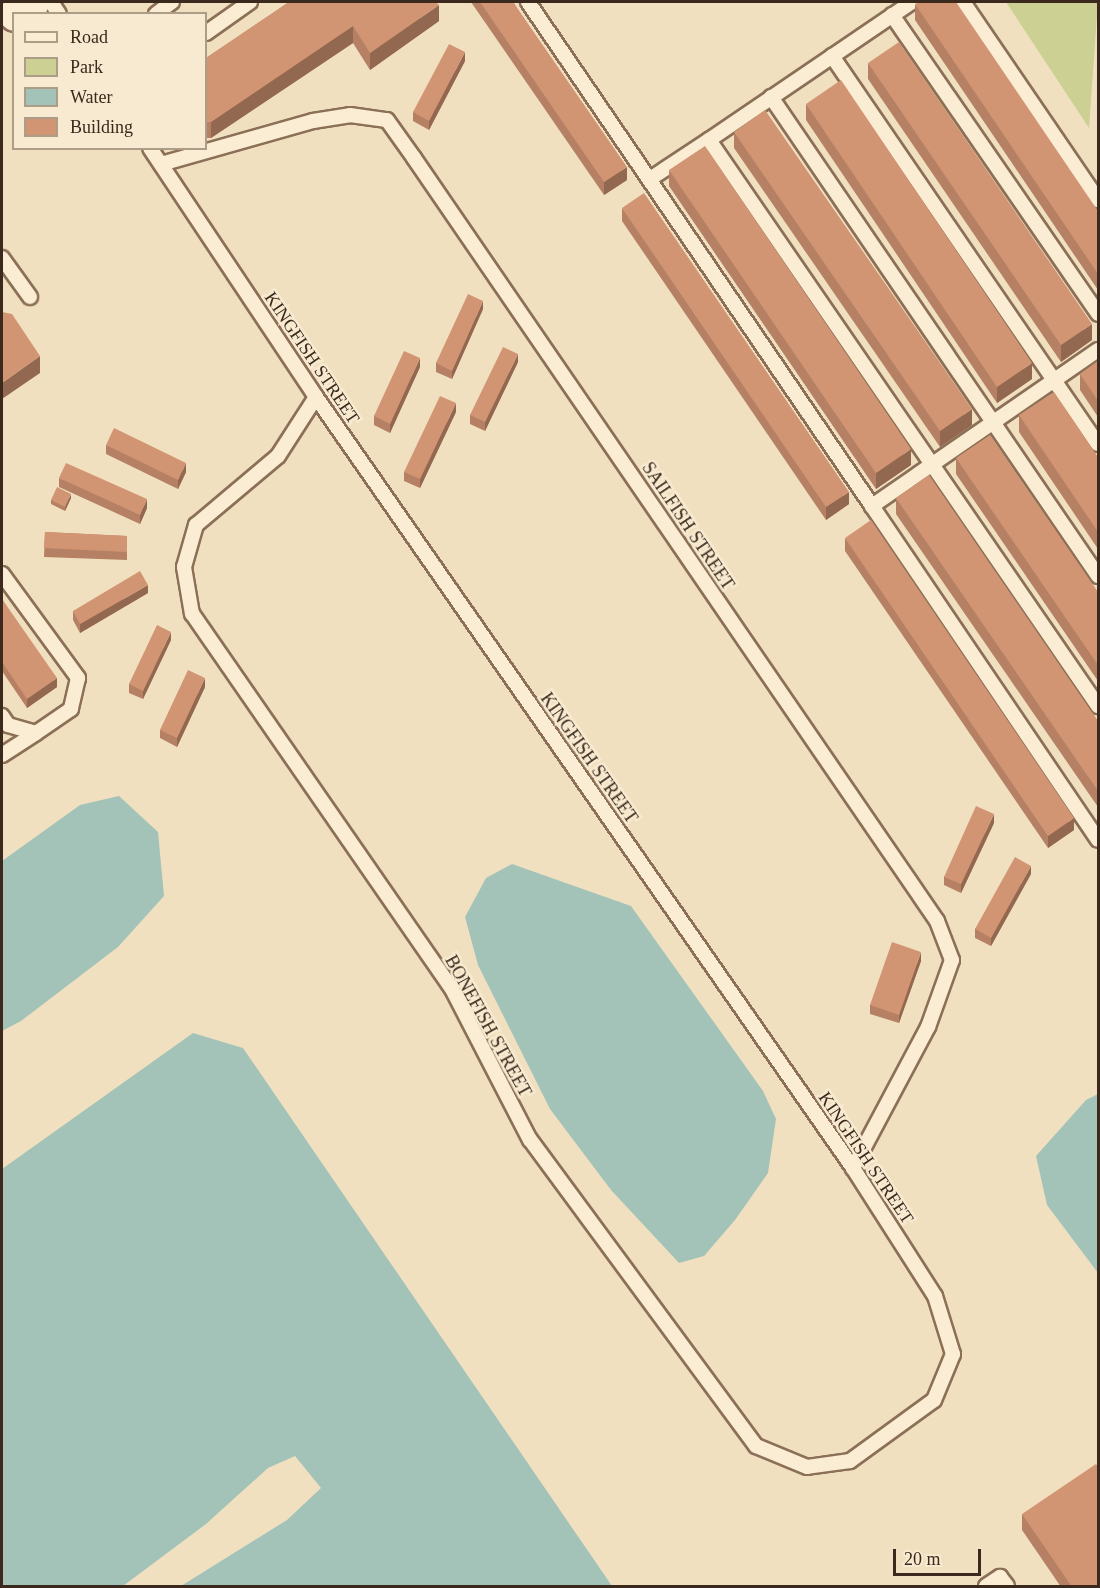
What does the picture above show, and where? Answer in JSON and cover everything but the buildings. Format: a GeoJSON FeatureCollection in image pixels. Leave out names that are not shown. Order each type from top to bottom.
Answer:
{"type":"FeatureCollection","features":[{"type":"Feature","properties":{"kind":"main road"},"geometry":{"type":"LineString","coordinates":[[17,12],[32,2]]}},
{"type":"Feature","properties":{"kind":"lane"},"geometry":{"type":"LineString","coordinates":[[159,12],[172,2]]}},
{"type":"Feature","properties":{"kind":"lane"},"geometry":{"type":"LineString","coordinates":[[207,32],[250,2]]}},
{"type":"Feature","properties":{"kind":"lane"},"geometry":{"type":"LineString","coordinates":[[528,2],[1098,840]]}},
{"type":"Feature","properties":{"kind":"lane"},"geometry":{"type":"LineString","coordinates":[[650,179],[912,2]]}},
{"type":"Feature","properties":{"kind":"lane"},"geometry":{"type":"LineString","coordinates":[[963,2],[1098,200]]}},
{"type":"Feature","properties":{"kind":"lane"},"geometry":{"type":"LineString","coordinates":[[892,15],[1098,314]]}},
{"type":"Feature","properties":{"kind":"lane"},"geometry":{"type":"LineString","coordinates":[[832,56],[1098,444]]}},
{"type":"Feature","properties":{"kind":"lane"},"geometry":{"type":"LineString","coordinates":[[771,97],[1098,576]]}},
{"type":"Feature","properties":{"kind":"lane","name":"SAILFISH STREET"},"geometry":{"type":"LineString","coordinates":[[161,164],[314,121],[350,115],[387,120],[421,168],[937,921],[952,960],[928,1027],[853,1168]]}},
{"type":"Feature","properties":{"kind":"lane"},"geometry":{"type":"LineString","coordinates":[[709,140],[1098,706]]}},
{"type":"Feature","properties":{"kind":"lane","name":"KINGFISH STREET"},"geometry":{"type":"LineString","coordinates":[[151,150],[316,397],[853,1168],[935,1296],[953,1354],[934,1400]]}},
{"type":"Feature","properties":{"kind":"lane"},"geometry":{"type":"LineString","coordinates":[[2,258],[30,297]]}},
{"type":"Feature","properties":{"kind":"lane"},"geometry":{"type":"LineString","coordinates":[[872,506],[1098,350]]}},
{"type":"Feature","properties":{"kind":"lane","name":"BONEFISH STREET"},"geometry":{"type":"LineString","coordinates":[[316,397],[278,456],[196,525],[184,567],[192,614],[452,989],[530,1140],[756,1446],[807,1467],[850,1461],[934,1400]]}},
{"type":"Feature","properties":{"kind":"lane"},"geometry":{"type":"LineString","coordinates":[[2,574],[78,678],[71,709],[2,755]]}},
{"type":"Feature","properties":{"kind":"lane"},"geometry":{"type":"LineString","coordinates":[[5,720],[36,733]]}},
{"type":"Feature","properties":{"kind":"lane"},"geometry":{"type":"LineString","coordinates":[[986,1587],[1000,1577],[1007,1587]]}},
{"type":"Feature","properties":{"kind":"green space"},"geometry":{"type":"Polygon","coordinates":[[[1006,2],[1098,2],[1089,128],[1006,2]]]}},
{"type":"Feature","properties":{"kind":"water"},"geometry":{"type":"Polygon","coordinates":[[[119,796],[158,832],[164,896],[118,947],[21,1021],[2,1031],[2,861],[80,805],[119,796]]]}},
{"type":"Feature","properties":{"kind":"water"},"geometry":{"type":"Polygon","coordinates":[[[512,864],[631,906],[763,1091],[776,1119],[768,1173],[735,1220],[704,1256],[679,1263],[611,1190],[550,1109],[478,965],[465,917],[486,878],[512,864]]]}},
{"type":"Feature","properties":{"kind":"water"},"geometry":{"type":"Polygon","coordinates":[[[193,1033],[243,1048],[612,1586],[181,1586],[287,1520],[321,1488],[295,1456],[268,1468],[206,1524],[123,1586],[2,1586],[2,1169],[193,1033]]]}},
{"type":"Feature","properties":{"kind":"water"},"geometry":{"type":"Polygon","coordinates":[[[1098,1094],[1098,1273],[1047,1205],[1036,1156],[1086,1100],[1098,1094]]]}}]}
